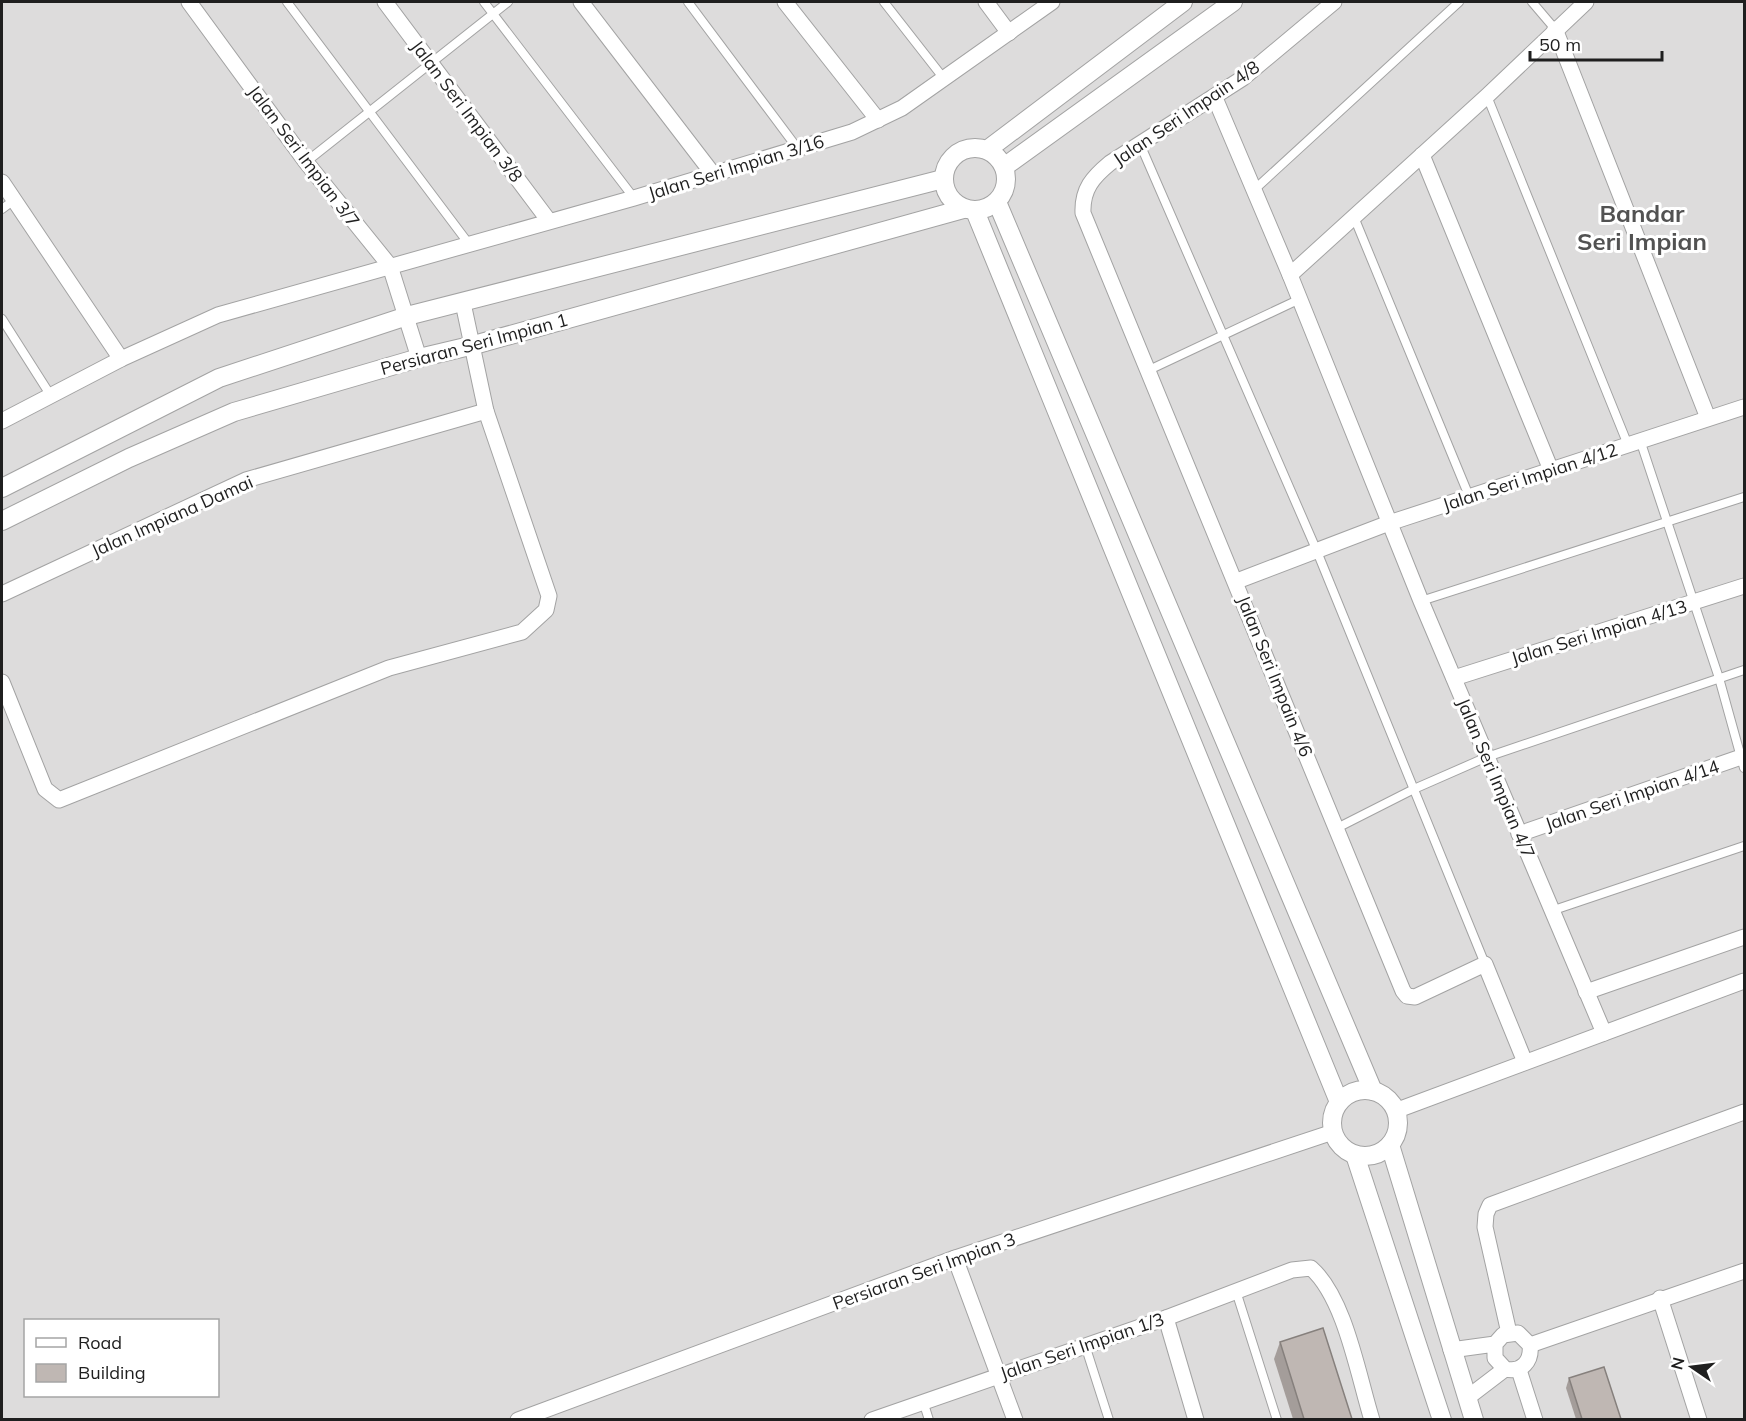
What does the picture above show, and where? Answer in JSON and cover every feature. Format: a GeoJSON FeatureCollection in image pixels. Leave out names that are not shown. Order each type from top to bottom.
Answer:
{"type":"FeatureCollection","features":[{"type":"Feature","properties":{"kind":"street","name":"Jalan Seri Impian 3/7"},"geometry":{"type":"LineString","coordinates":[[189,2],[306,162],[390,266],[419,358]]}},
{"type":"Feature","properties":{"kind":"street","name":"Jalan Seri Impian 3/8"},"geometry":{"type":"LineString","coordinates":[[385,2],[549,221]]}},
{"type":"Feature","properties":{"kind":"street"},"geometry":{"type":"LineString","coordinates":[[581,2],[713,174]]}},
{"type":"Feature","properties":{"kind":"street"},"geometry":{"type":"LineString","coordinates":[[785,2],[878,120]]}},
{"type":"Feature","properties":{"kind":"street"},"geometry":{"type":"LineString","coordinates":[[986,2],[1010,33]]}},
{"type":"Feature","properties":{"kind":"street","name":"Jalan Seri Impian 3/16"},"geometry":{"type":"LineString","coordinates":[[2,421],[121,359],[218,315],[634,198],[852,132],[902,108],[945,80],[1052,2]]}},
{"type":"Feature","properties":{"kind":"street"},"geometry":{"type":"LineString","coordinates":[[987,150],[1183,2]]}},
{"type":"Feature","properties":{"kind":"street"},"geometry":{"type":"LineString","coordinates":[[1004,167],[1233,2]]}},
{"type":"Feature","properties":{"kind":"street","name":"Jalan Seri Impain 4/8"},"geometry":{"type":"LineString","coordinates":[[1092,178],[1140,144],[1215,98],[1271,56],[1334,2]]}},
{"type":"Feature","properties":{"kind":"street"},"geometry":{"type":"LineString","coordinates":[[1290,275],[1487,96],[1586,2]]}},
{"type":"Feature","properties":{"kind":"street"},"geometry":{"type":"LineString","coordinates":[[1555,29],[1708,418]]}},
{"type":"Feature","properties":{"kind":"street","name":"Jalan Seri Impian 4/7"},"geometry":{"type":"LineString","coordinates":[[1215,98],[1300,299],[1421,601],[1604,1033]]}},
{"type":"Feature","properties":{"kind":"street"},"geometry":{"type":"LineString","coordinates":[[975,147],[987,150],[997,156],[1004,167],[1006,179],[1004,191],[997,202],[987,209],[969,210],[952,202],[945,192],[943,179],[946,167],[957,153],[975,147]]}},
{"type":"Feature","properties":{"kind":"street"},"geometry":{"type":"LineString","coordinates":[[1422,155],[1551,470]]}},
{"type":"Feature","properties":{"kind":"street","name":"Jalan Seri Impain 4/6"},"geometry":{"type":"LineString","coordinates":[[1092,178],[1083,200],[1086,224],[1237,581],[1403,991],[1407,996],[1415,997],[1485,964]]}},
{"type":"Feature","properties":{"kind":"street"},"geometry":{"type":"LineString","coordinates":[[2,488],[219,378],[407,316],[943,179]]}},
{"type":"Feature","properties":{"kind":"street"},"geometry":{"type":"LineString","coordinates":[[2,182],[8,205],[121,359]]}},
{"type":"Feature","properties":{"kind":"street"},"geometry":{"type":"LineString","coordinates":[[997,202],[1373,1091]]}},
{"type":"Feature","properties":{"kind":"street"},"geometry":{"type":"LineString","coordinates":[[969,210],[1339,1102]]}},
{"type":"Feature","properties":{"kind":"street","name":"Persiaran Seri Impian 1"},"geometry":{"type":"LineString","coordinates":[[2,521],[129,458],[234,412],[419,358],[969,210]]}},
{"type":"Feature","properties":{"kind":"street"},"geometry":{"type":"LineString","coordinates":[[2,682],[45,789],[59,800],[389,668],[522,632],[546,610],[549,596],[486,411],[474,345],[463,303]]}},
{"type":"Feature","properties":{"kind":"street","name":"Jalan Seri Impian 4/12"},"geometry":{"type":"LineString","coordinates":[[1237,581],[1389,523],[1744,407]]}},
{"type":"Feature","properties":{"kind":"street","name":"Jalan Impiana Damai"},"geometry":{"type":"LineString","coordinates":[[2,594],[246,480],[486,411]]}},
{"type":"Feature","properties":{"kind":"street","name":"Jalan Seri Impian 4/13"},"geometry":{"type":"LineString","coordinates":[[1454,678],[1744,586]]}},
{"type":"Feature","properties":{"kind":"street","name":"Jalan Seri Impian 4/14"},"geometry":{"type":"LineString","coordinates":[[1519,834],[1744,760]]}},
{"type":"Feature","properties":{"kind":"street"},"geometry":{"type":"LineString","coordinates":[[1586,992],[1744,937]]}},
{"type":"Feature","properties":{"kind":"street"},"geometry":{"type":"LineString","coordinates":[[1485,964],[1525,1062]]}},
{"type":"Feature","properties":{"kind":"street"},"geometry":{"type":"LineString","coordinates":[[1395,1111],[1744,981]]}},
{"type":"Feature","properties":{"kind":"street"},"geometry":{"type":"LineString","coordinates":[[1373,1091],[1382,1095],[1395,1111],[1397,1128],[1390,1144],[1380,1153],[1367,1156],[1355,1155],[1345,1150],[1333,1132],[1332,1116],[1339,1102],[1354,1092],[1373,1091]]}},
{"type":"Feature","properties":{"kind":"street"},"geometry":{"type":"LineString","coordinates":[[1509,1333],[1485,1227],[1485,1214],[1490,1205],[1744,1112]]}},
{"type":"Feature","properties":{"kind":"street","name":"Persiaran Seri Impian 3"},"geometry":{"type":"LineString","coordinates":[[518,1419],[956,1258],[1333,1132]]}},
{"type":"Feature","properties":{"kind":"street"},"geometry":{"type":"LineString","coordinates":[[1390,1144],[1451,1350],[1474,1419]]}},
{"type":"Feature","properties":{"kind":"street"},"geometry":{"type":"LineString","coordinates":[[1355,1155],[1442,1419]]}},
{"type":"Feature","properties":{"kind":"street"},"geometry":{"type":"LineString","coordinates":[[956,1258],[1015,1419]]}},
{"type":"Feature","properties":{"kind":"street","name":"Jalan Seri Impian 1/3"},"geometry":{"type":"LineString","coordinates":[[872,1419],[1166,1318],[1292,1269],[1311,1269],[1324,1280],[1335,1299],[1372,1419]]}},
{"type":"Feature","properties":{"kind":"street"},"geometry":{"type":"LineString","coordinates":[[1530,1345],[1660,1298],[1744,1271]]}},
{"type":"Feature","properties":{"kind":"street"},"geometry":{"type":"LineString","coordinates":[[1660,1298],[1700,1419]]}},
{"type":"Feature","properties":{"kind":"street"},"geometry":{"type":"LineString","coordinates":[[1166,1318],[1196,1419]]}},
{"type":"Feature","properties":{"kind":"street"},"geometry":{"type":"LineString","coordinates":[[1451,1350],[1495,1344],[1509,1333],[1518,1333],[1530,1345],[1531,1355],[1527,1364],[1512,1369],[1467,1398]]}},
{"type":"Feature","properties":{"kind":"street"},"geometry":{"type":"LineString","coordinates":[[1495,1344],[1495,1358],[1512,1369],[1536,1419]]}},
{"type":"Feature","properties":{"kind":"lane"},"geometry":{"type":"LineString","coordinates":[[287,2],[469,244]]}},
{"type":"Feature","properties":{"kind":"lane"},"geometry":{"type":"LineString","coordinates":[[484,2],[634,198]]}},
{"type":"Feature","properties":{"kind":"lane"},"geometry":{"type":"LineString","coordinates":[[306,162],[371,113],[508,2]]}},
{"type":"Feature","properties":{"kind":"lane"},"geometry":{"type":"LineString","coordinates":[[688,2],[798,149]]}},
{"type":"Feature","properties":{"kind":"lane"},"geometry":{"type":"LineString","coordinates":[[884,2],[945,80]]}},
{"type":"Feature","properties":{"kind":"lane"},"geometry":{"type":"LineString","coordinates":[[1254,190],[1459,2]]}},
{"type":"Feature","properties":{"kind":"lane"},"geometry":{"type":"LineString","coordinates":[[1532,2],[1555,29]]}},
{"type":"Feature","properties":{"kind":"lane"},"geometry":{"type":"LineString","coordinates":[[1487,96],[1668,522],[1744,760]]}},
{"type":"Feature","properties":{"kind":"lane"},"geometry":{"type":"LineString","coordinates":[[1140,144],[1316,549],[1485,964]]}},
{"type":"Feature","properties":{"kind":"lane"},"geometry":{"type":"LineString","coordinates":[[1354,217],[1469,496]]}},
{"type":"Feature","properties":{"kind":"lane"},"geometry":{"type":"LineString","coordinates":[[1149,370],[1300,299]]}},
{"type":"Feature","properties":{"kind":"lane"},"geometry":{"type":"LineString","coordinates":[[2,319],[51,397]]}},
{"type":"Feature","properties":{"kind":"lane"},"geometry":{"type":"LineString","coordinates":[[1421,601],[1744,497]]}},
{"type":"Feature","properties":{"kind":"lane"},"geometry":{"type":"LineString","coordinates":[[1337,828],[1414,789],[1487,757],[1744,670]]}},
{"type":"Feature","properties":{"kind":"lane"},"geometry":{"type":"LineString","coordinates":[[1551,911],[1744,846]]}},
{"type":"Feature","properties":{"kind":"lane"},"geometry":{"type":"LineString","coordinates":[[1236,1291],[1277,1419]]}},
{"type":"Feature","properties":{"kind":"lane"},"geometry":{"type":"LineString","coordinates":[[1085,1345],[1109,1419]]}},
{"type":"Feature","properties":{"kind":"lane"},"geometry":{"type":"LineString","coordinates":[[923,1401],[930,1419]]}},
{"type":"Feature","properties":{"kind":"shaded area"},"geometry":{"type":"Polygon","coordinates":[[[2,2],[1744,2],[1744,1419],[2,1420],[2,2]]]}},
{"type":"Feature","properties":{"kind":"building"},"geometry":{"type":"Polygon","coordinates":[[[1323,1328],[1352,1419],[1304,1419],[1280,1342],[1323,1328]]]}},
{"type":"Feature","properties":{"kind":"building"},"geometry":{"type":"Polygon","coordinates":[[[1604,1367],[1621,1419],[1582,1419],[1569,1378],[1604,1367]]]}},
{"type":"Feature","properties":{"kind":"district","name":"Bandar Seri Impian"},"geometry":{"type":"Point","coordinates":[1642,227]}}]}
